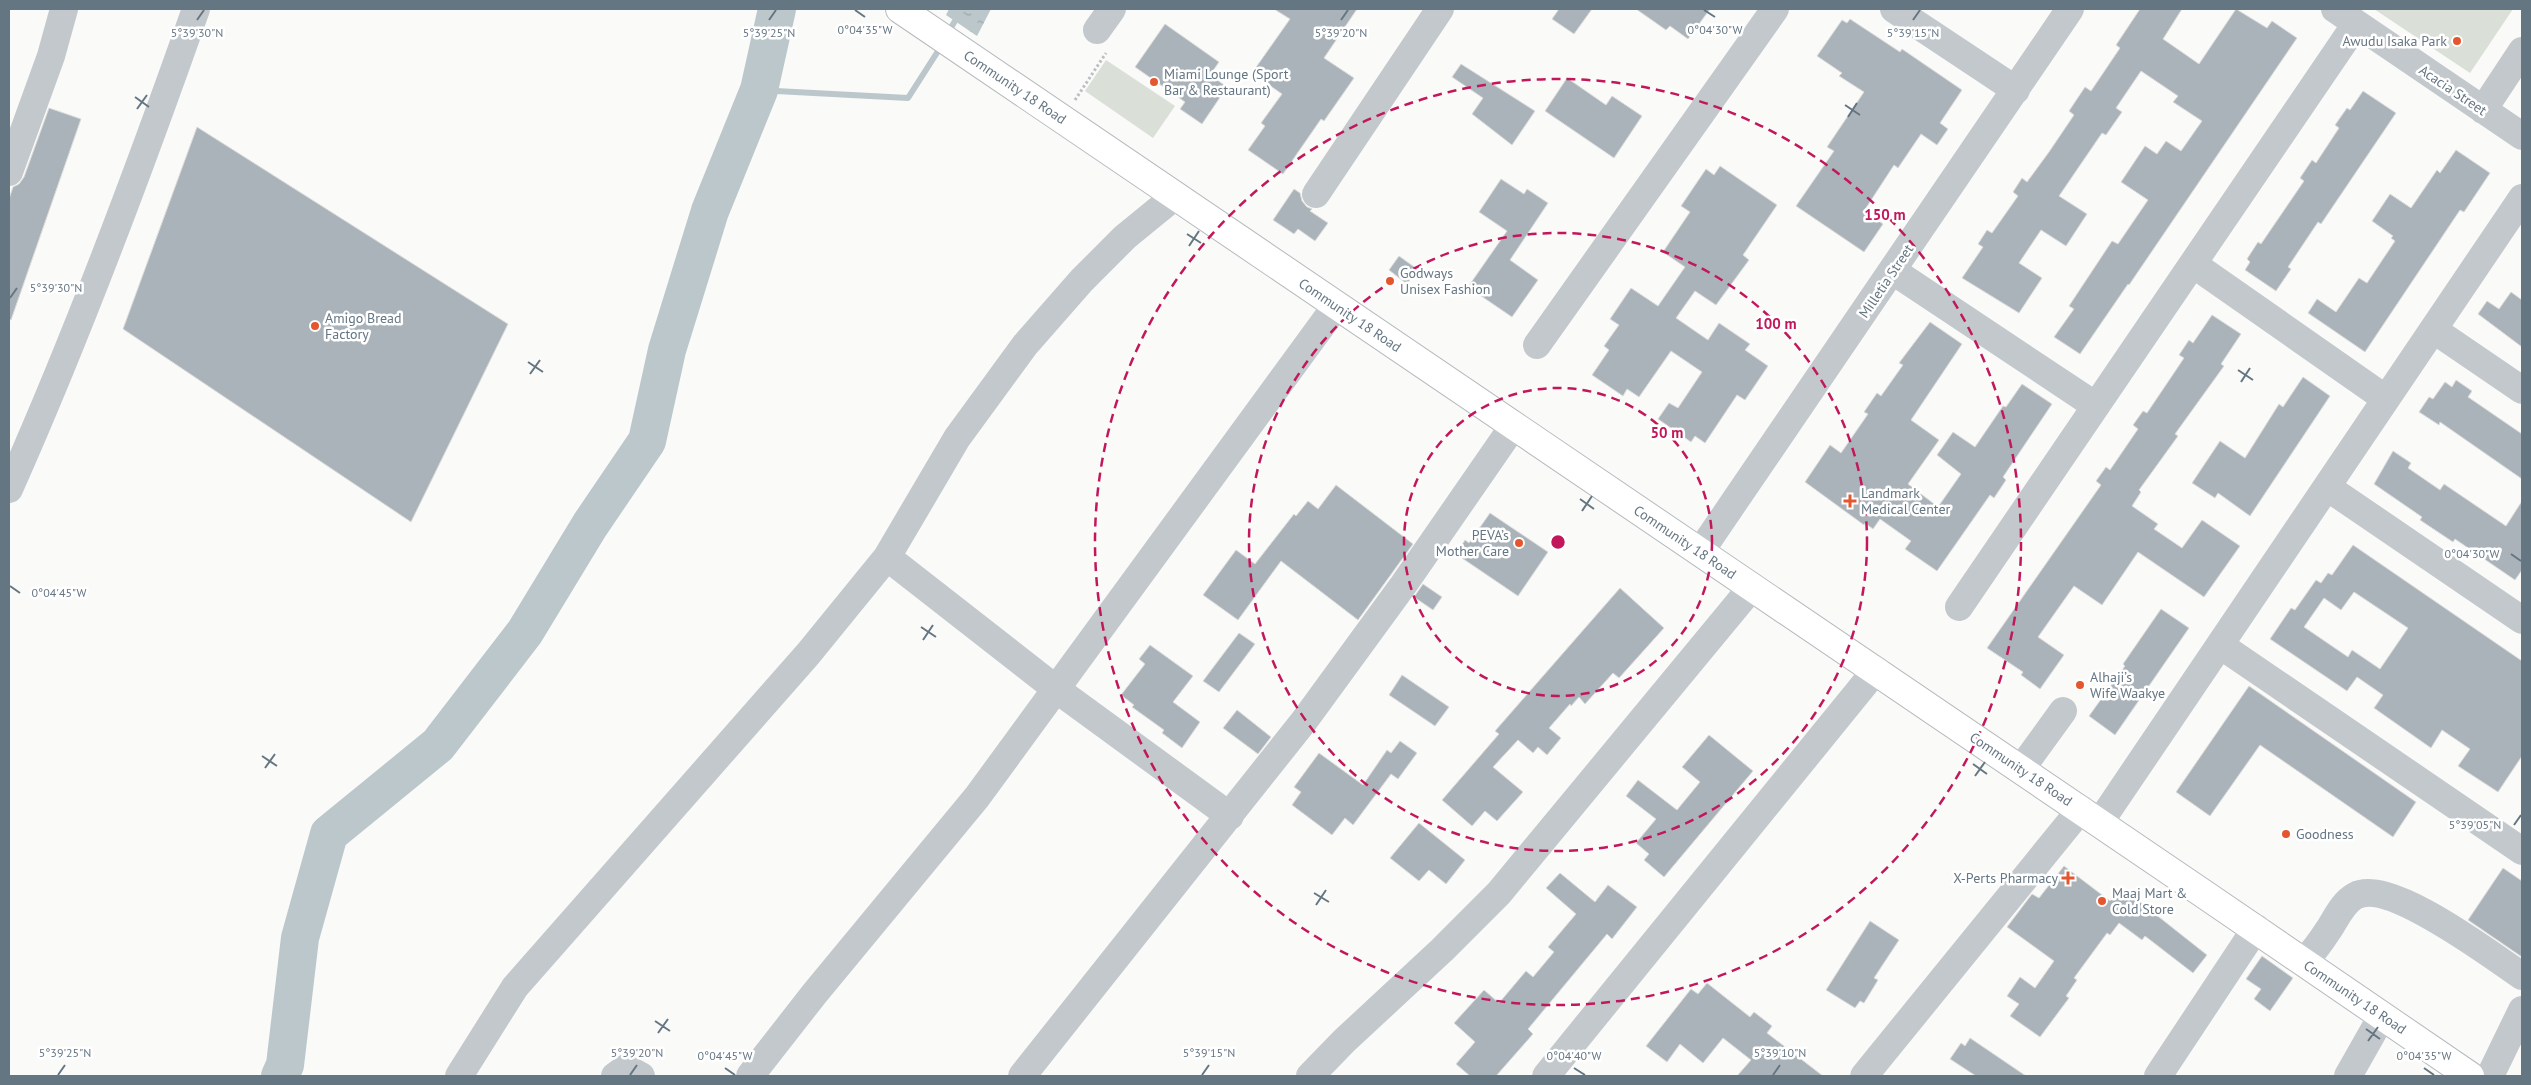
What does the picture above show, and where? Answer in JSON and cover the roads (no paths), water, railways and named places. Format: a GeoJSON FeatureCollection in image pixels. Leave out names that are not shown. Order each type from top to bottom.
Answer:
{"type":"FeatureCollection","features":[{"type":"Feature","properties":{"kind":"main road","name":"Community 18 Road"},"geometry":{"type":"LineString","coordinates":[[900,9],[1174,197],[2256,928],[2470,1076]]}},
{"type":"Feature","properties":{"kind":"street"},"geometry":{"type":"LineString","coordinates":[[9,172],[51,56],[64,9]]}},
{"type":"Feature","properties":{"kind":"street"},"geometry":{"type":"LineString","coordinates":[[9,489],[55,385],[151,137],[196,9]]}},
{"type":"Feature","properties":{"kind":"street"},"geometry":{"type":"LineString","coordinates":[[1316,194],[1440,9]]}},
{"type":"Feature","properties":{"kind":"street"},"geometry":{"type":"LineString","coordinates":[[1537,345],[1775,9]]}},
{"type":"Feature","properties":{"kind":"street"},"geometry":{"type":"LineString","coordinates":[[1894,9],[2016,90]]}},
{"type":"Feature","properties":{"kind":"street","name":"Milletia Street"},"geometry":{"type":"LineString","coordinates":[[1700,552],[2070,9]]}},
{"type":"Feature","properties":{"kind":"street"},"geometry":{"type":"LineString","coordinates":[[1959,607],[2193,264],[2346,16]]}},
{"type":"Feature","properties":{"kind":"street","name":"Acacia Street"},"geometry":{"type":"LineString","coordinates":[[2346,16],[2522,136]]}},
{"type":"Feature","properties":{"kind":"street"},"geometry":{"type":"LineString","coordinates":[[2483,110],[2522,51]]}},
{"type":"Feature","properties":{"kind":"street"},"geometry":{"type":"LineString","coordinates":[[459,1076],[515,987],[808,654],[887,556],[957,438],[1025,345],[1082,280],[1118,244],[1174,197]]}},
{"type":"Feature","properties":{"kind":"street"},"geometry":{"type":"LineString","coordinates":[[1864,1076],[2091,816],[2220,645],[2522,198]]}},
{"type":"Feature","properties":{"kind":"street"},"geometry":{"type":"LineString","coordinates":[[2193,264],[2386,399]]}},
{"type":"Feature","properties":{"kind":"street"},"geometry":{"type":"LineString","coordinates":[[1893,271],[2096,406]]}},
{"type":"Feature","properties":{"kind":"street"},"geometry":{"type":"LineString","coordinates":[[750,1076],[815,993],[972,804],[1336,306]]}},
{"type":"Feature","properties":{"kind":"street"},"geometry":{"type":"LineString","coordinates":[[2434,330],[2522,390]]}},
{"type":"Feature","properties":{"kind":"street"},"geometry":{"type":"LineString","coordinates":[[1022,1076],[1230,816],[1354,654],[1514,426]]}},
{"type":"Feature","properties":{"kind":"street"},"geometry":{"type":"LineString","coordinates":[[2327,487],[2522,620]]}},
{"type":"Feature","properties":{"kind":"street"},"geometry":{"type":"LineString","coordinates":[[887,556],[1056,689],[1230,816]]}},
{"type":"Feature","properties":{"kind":"street"},"geometry":{"type":"LineString","coordinates":[[1310,1076],[1344,1040],[1435,957],[1499,893],[1752,587]]}},
{"type":"Feature","properties":{"kind":"street"},"geometry":{"type":"LineString","coordinates":[[2220,645],[2522,851]]}},
{"type":"Feature","properties":{"kind":"street"},"geometry":{"type":"LineString","coordinates":[[1546,1076],[1876,670]]}},
{"type":"Feature","properties":{"kind":"street"},"geometry":{"type":"LineString","coordinates":[[2021,769],[2063,711]]}},
{"type":"Feature","properties":{"kind":"street"},"geometry":{"type":"LineString","coordinates":[[2304,962],[2343,908],[2355,896],[2367,893],[2384,895],[2416,907],[2522,976]]}},
{"type":"Feature","properties":{"kind":"street"},"geometry":{"type":"LineString","coordinates":[[2158,1076],[2256,928]]}},
{"type":"Feature","properties":{"kind":"street"},"geometry":{"type":"LineString","coordinates":[[2490,1076],[2522,1010]]}},
{"type":"Feature","properties":{"kind":"street"},"geometry":{"type":"LineString","coordinates":[[2348,1076],[2382,1016]]}},
{"type":"Feature","properties":{"kind":"street"},"geometry":{"type":"LineString","coordinates":[[615,1076],[626,1068],[641,1076]]}},
{"type":"Feature","properties":{"kind":"water"},"geometry":{"type":"Polygon","coordinates":[[[949,9],[991,9],[977,36],[946,15],[949,9]]]}},
{"type":"Feature","properties":{"kind":"waterway"},"geometry":{"type":"LineString","coordinates":[[280,1076],[285,1065],[300,938],[329,834],[438,745],[525,632],[590,525],[647,441],[667,350],[710,211],[759,90],[777,9]]}},
{"type":"Feature","properties":{"kind":"waterway"},"geometry":{"type":"LineString","coordinates":[[952,26],[962,9]]}},
{"type":"Feature","properties":{"kind":"waterway"},"geometry":{"type":"LineString","coordinates":[[759,90],[908,98],[940,48]]}},
{"type":"Feature","properties":{"kind":"place","name":"Awudu Isaka Park"},"geometry":{"type":"Point","coordinates":[2457,41]}},
{"type":"Feature","properties":{"kind":"place","name":"Miami Lounge (Sport Bar & Restaurant)"},"geometry":{"type":"Point","coordinates":[1154,82]}},
{"type":"Feature","properties":{"kind":"place","name":"Godways Unisex Fashion"},"geometry":{"type":"Point","coordinates":[1390,281]}},
{"type":"Feature","properties":{"kind":"place","name":"Amigo Bread Factory"},"geometry":{"type":"Point","coordinates":[315,326]}},
{"type":"Feature","properties":{"kind":"place","name":"Landmark Medical Center"},"geometry":{"type":"Point","coordinates":[1850,501]}},
{"type":"Feature","properties":{"kind":"place","name":"PEVA’s Mother Care"},"geometry":{"type":"Point","coordinates":[1519,543]}},
{"type":"Feature","properties":{"kind":"place","name":"Alhaji’s Wife Waakye"},"geometry":{"type":"Point","coordinates":[2080,685]}},
{"type":"Feature","properties":{"kind":"place","name":"Goodness"},"geometry":{"type":"Point","coordinates":[2286,834]}},
{"type":"Feature","properties":{"kind":"place","name":"X-Perts Pharmacy"},"geometry":{"type":"Point","coordinates":[2068,878]}},
{"type":"Feature","properties":{"kind":"place","name":"Maaj Mart & Cold Store"},"geometry":{"type":"Point","coordinates":[2102,901]}}]}
